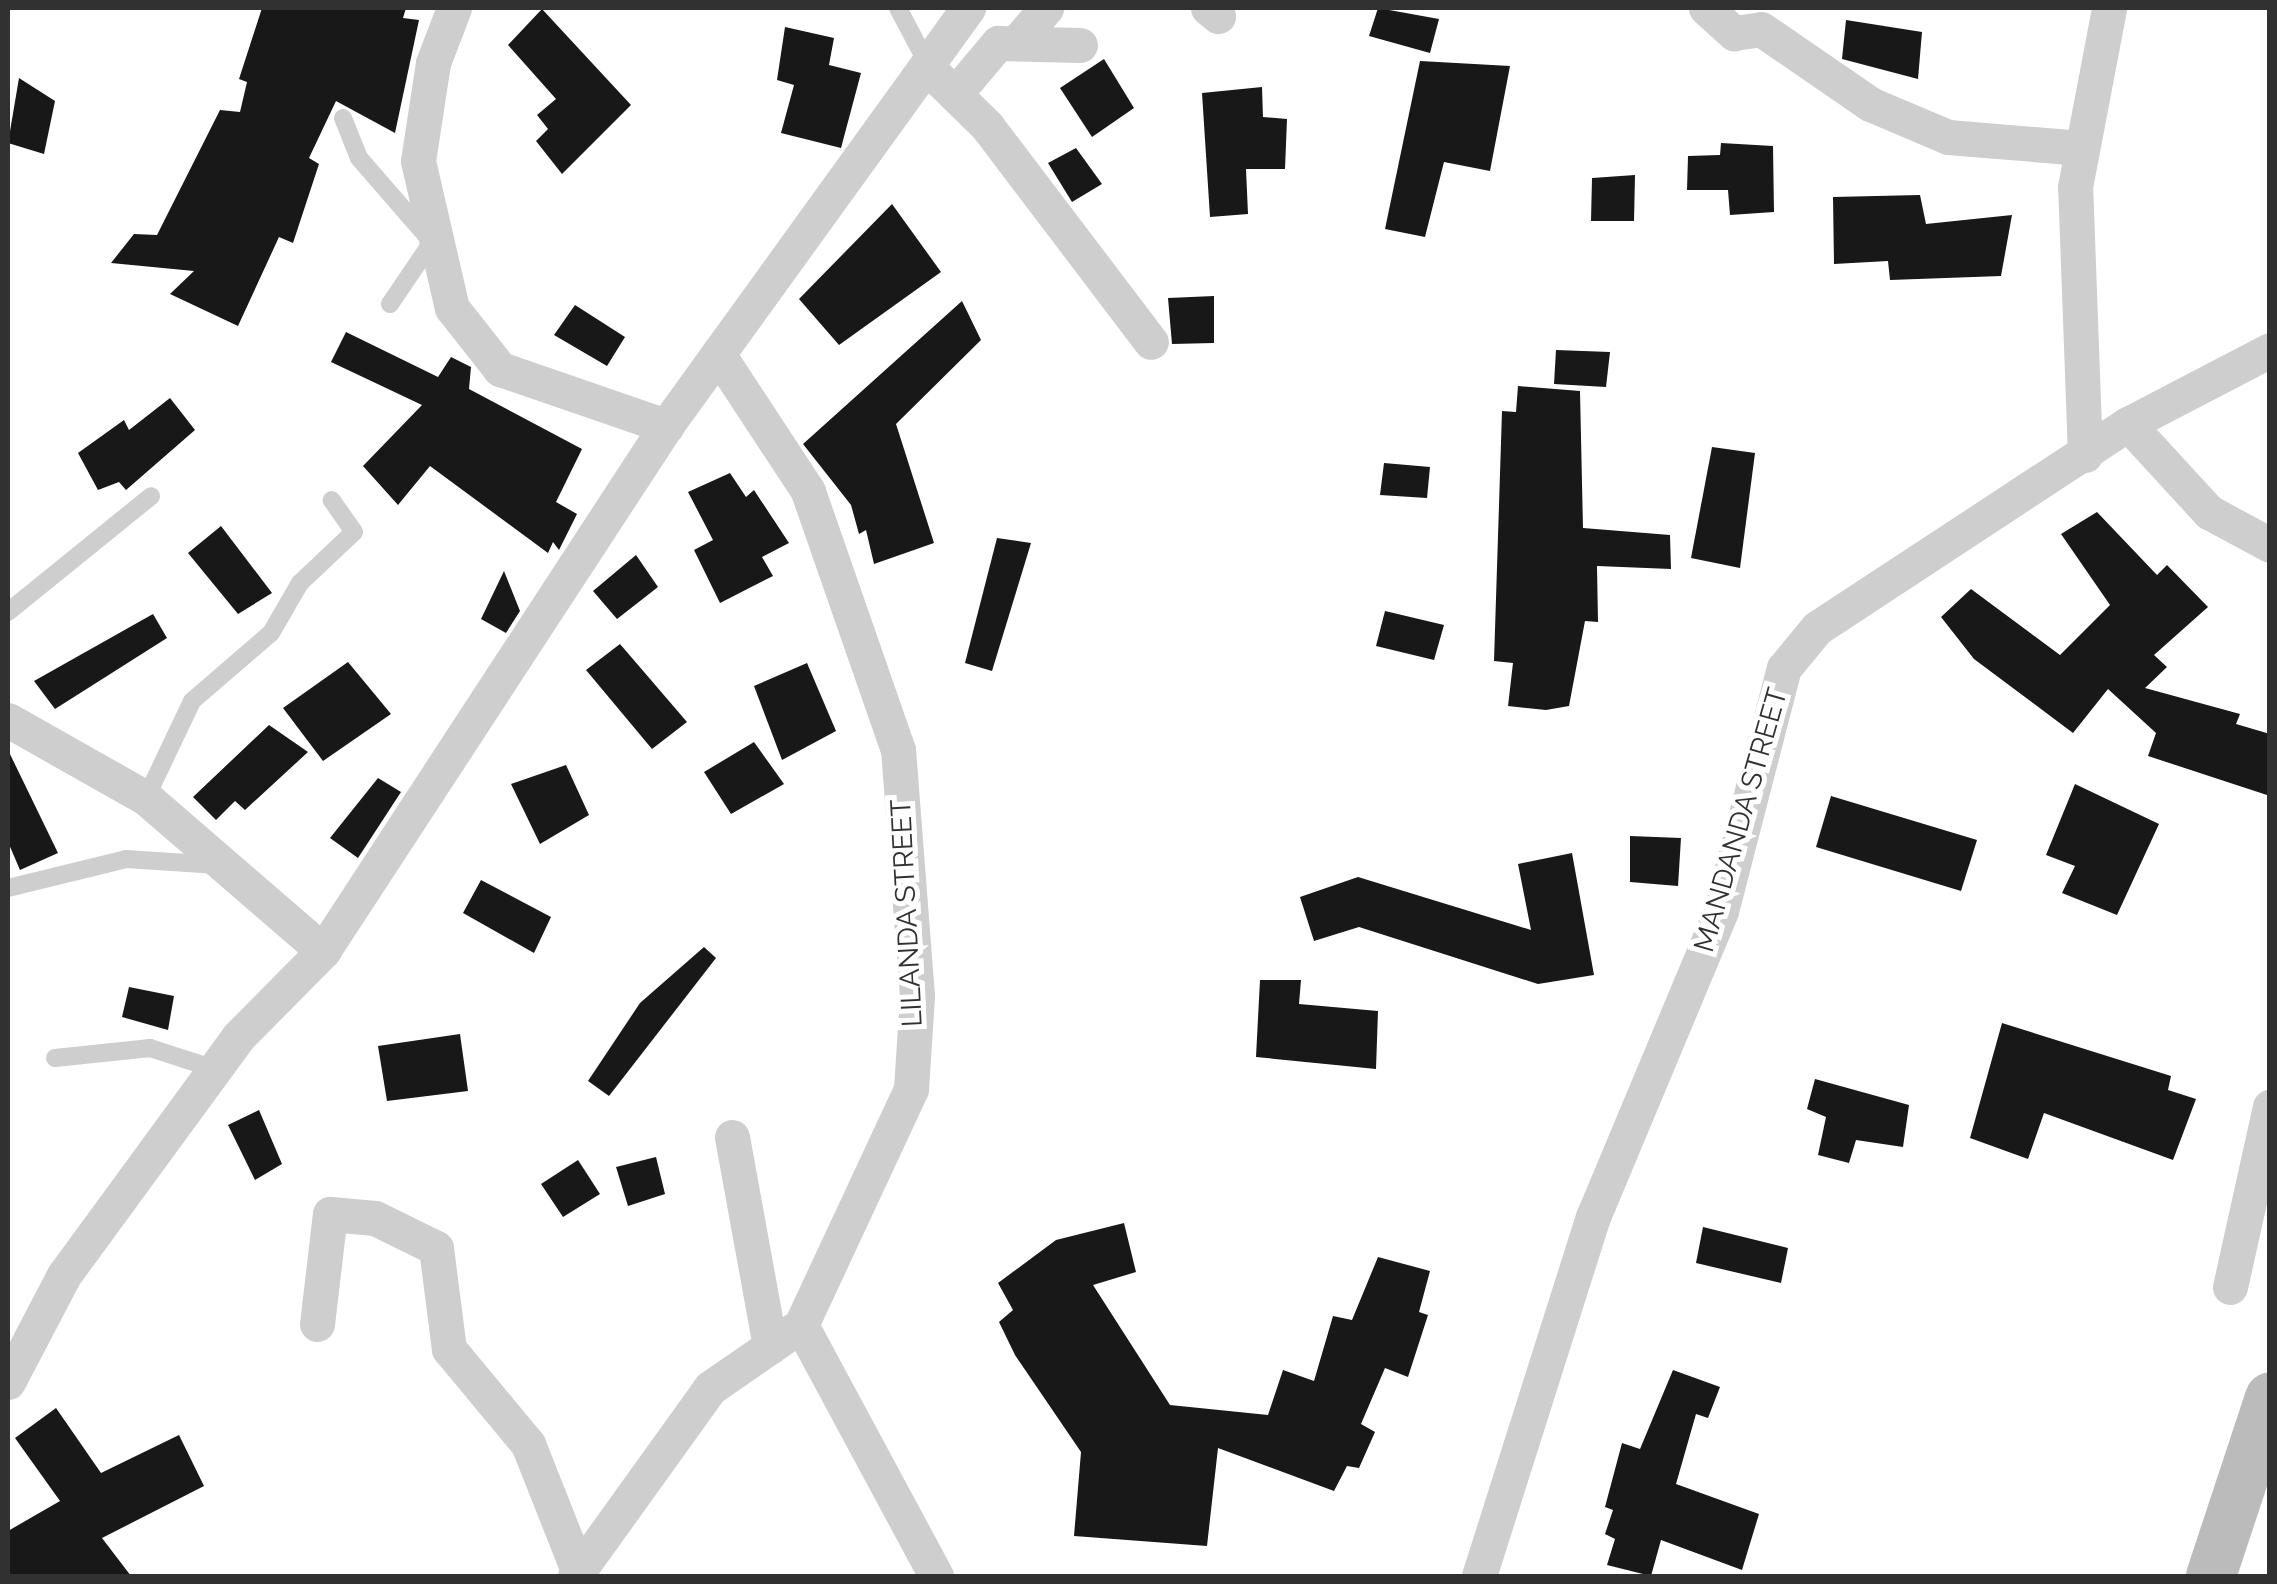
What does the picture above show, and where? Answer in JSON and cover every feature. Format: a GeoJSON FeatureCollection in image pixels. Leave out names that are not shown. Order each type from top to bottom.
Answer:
{"type":"FeatureCollection","features":[{"type":"Feature","properties":{"kind":"main road"},"geometry":{"type":"LineString","coordinates":[[2211,1576],[2270,1398]]}},
{"type":"Feature","properties":{"kind":"street"},"geometry":{"type":"LineString","coordinates":[[454,8],[433,63],[418,161],[432,242],[452,308],[500,369],[666,426]]}},
{"type":"Feature","properties":{"kind":"street"},"geometry":{"type":"LineString","coordinates":[[942,82],[968,8]]}},
{"type":"Feature","properties":{"kind":"street"},"geometry":{"type":"LineString","coordinates":[[1018,42],[1046,8]]}},
{"type":"Feature","properties":{"kind":"street"},"geometry":{"type":"LineString","coordinates":[[1706,8],[1734,33],[1761,30],[1870,104],[1948,137],[2082,148]]}},
{"type":"Feature","properties":{"kind":"street"},"geometry":{"type":"LineString","coordinates":[[2086,456],[2075,187],[2109,8]]}},
{"type":"Feature","properties":{"kind":"street"},"geometry":{"type":"LineString","coordinates":[[8,1382],[64,1275],[215,1069],[323,951],[666,426],[718,354],[942,82],[998,43],[1080,45]]}},
{"type":"Feature","properties":{"kind":"street"},"geometry":{"type":"LineString","coordinates":[[942,82],[1152,342]]}},
{"type":"Feature","properties":{"kind":"street","name":"MANDANDA STREET"},"geometry":{"type":"LineString","coordinates":[[1478,1576],[1592,1217],[1721,911],[1784,668],[1816,628],[2086,456],[2128,424],[2270,350]]}},
{"type":"Feature","properties":{"kind":"street","name":"LILANDA STREET"},"geometry":{"type":"LineString","coordinates":[[718,354],[808,492],[898,750],[917,996],[911,1089],[802,1325]]}},
{"type":"Feature","properties":{"kind":"street"},"geometry":{"type":"LineString","coordinates":[[2128,424],[2209,512],[2270,545]]}},
{"type":"Feature","properties":{"kind":"street"},"geometry":{"type":"LineString","coordinates":[[8,720],[146,798],[234,866],[323,951]]}},
{"type":"Feature","properties":{"kind":"street"},"geometry":{"type":"LineString","coordinates":[[2230,1287],[2270,1106]]}},
{"type":"Feature","properties":{"kind":"street"},"geometry":{"type":"LineString","coordinates":[[732,1136],[770,1346]]}},
{"type":"Feature","properties":{"kind":"street"},"geometry":{"type":"LineString","coordinates":[[317,1324],[330,1214],[375,1218],[436,1248],[449,1349],[528,1444],[576,1573]]}},
{"type":"Feature","properties":{"kind":"street"},"geometry":{"type":"LineString","coordinates":[[576,1573],[710,1388],[802,1325],[936,1576]]}},
{"type":"Feature","properties":{"kind":"lane"},"geometry":{"type":"LineString","coordinates":[[898,8],[942,82]]}},
{"type":"Feature","properties":{"kind":"lane"},"geometry":{"type":"LineString","coordinates":[[343,118],[359,158],[432,242],[390,304]]}},
{"type":"Feature","properties":{"kind":"lane"},"geometry":{"type":"LineString","coordinates":[[8,612],[151,496]]}},
{"type":"Feature","properties":{"kind":"lane"},"geometry":{"type":"LineString","coordinates":[[146,798],[192,701],[271,633],[300,583],[354,532],[332,500]]}},
{"type":"Feature","properties":{"kind":"lane"},"geometry":{"type":"LineString","coordinates":[[8,888],[126,859],[234,866]]}},
{"type":"Feature","properties":{"kind":"lane"},"geometry":{"type":"LineString","coordinates":[[54,1058],[150,1048],[215,1069]]}},
{"type":"Feature","properties":{"kind":"building"},"geometry":{"type":"Polygon","coordinates":[[[262,8],[406,8],[403,18],[419,20],[395,133],[336,101],[309,158],[319,164],[293,243],[279,237],[238,326],[170,294],[194,271],[111,263],[134,234],[157,235],[220,110],[240,112],[247,82],[239,79],[262,8]]]}},
{"type":"Feature","properties":{"kind":"building"},"geometry":{"type":"Polygon","coordinates":[[[1378,8],[1439,19],[1430,53],[1369,36],[1378,8]]]}},
{"type":"Feature","properties":{"kind":"building"},"geometry":{"type":"Polygon","coordinates":[[[542,9],[631,105],[562,174],[536,141],[548,129],[537,115],[556,99],[508,45],[542,9]]]}},
{"type":"Feature","properties":{"kind":"building"},"geometry":{"type":"Polygon","coordinates":[[[1846,20],[1922,32],[1918,79],[1842,59],[1846,20]]]}},
{"type":"Feature","properties":{"kind":"building"},"geometry":{"type":"Polygon","coordinates":[[[785,27],[834,38],[829,65],[861,73],[841,148],[781,133],[794,85],[777,80],[785,27]]]}},
{"type":"Feature","properties":{"kind":"building"},"geometry":{"type":"Polygon","coordinates":[[[1104,59],[1134,108],[1092,137],[1060,88],[1104,59]]]}},
{"type":"Feature","properties":{"kind":"building"},"geometry":{"type":"Polygon","coordinates":[[[1420,61],[1510,66],[1490,171],[1444,162],[1425,237],[1385,229],[1420,61]]]}},
{"type":"Feature","properties":{"kind":"building"},"geometry":{"type":"Polygon","coordinates":[[[19,78],[55,101],[44,154],[8,143],[19,78]]]}},
{"type":"Feature","properties":{"kind":"building"},"geometry":{"type":"Polygon","coordinates":[[[1262,87],[1263,117],[1287,119],[1285,169],[1246,169],[1248,214],[1210,217],[1202,93],[1262,87]]]}},
{"type":"Feature","properties":{"kind":"building"},"geometry":{"type":"Polygon","coordinates":[[[1721,143],[1773,146],[1774,212],[1730,215],[1728,190],[1687,190],[1688,156],[1720,155],[1721,143]]]}},
{"type":"Feature","properties":{"kind":"building"},"geometry":{"type":"Polygon","coordinates":[[[1076,148],[1102,184],[1072,202],[1048,163],[1076,148]]]}},
{"type":"Feature","properties":{"kind":"building"},"geometry":{"type":"Polygon","coordinates":[[[1635,175],[1634,221],[1591,221],[1592,178],[1635,175]]]}},
{"type":"Feature","properties":{"kind":"building"},"geometry":{"type":"Polygon","coordinates":[[[1920,195],[1926,224],[2012,215],[2001,276],[1890,280],[1888,261],[1834,264],[1833,197],[1920,195]]]}},
{"type":"Feature","properties":{"kind":"building"},"geometry":{"type":"Polygon","coordinates":[[[892,204],[941,272],[839,345],[799,299],[892,204]]]}},
{"type":"Feature","properties":{"kind":"building"},"geometry":{"type":"Polygon","coordinates":[[[1214,296],[1214,343],[1172,344],[1168,298],[1214,296]]]}},
{"type":"Feature","properties":{"kind":"building"},"geometry":{"type":"Polygon","coordinates":[[[962,301],[981,340],[896,424],[934,543],[874,564],[866,530],[859,534],[851,505],[803,444],[962,301]]]}},
{"type":"Feature","properties":{"kind":"building"},"geometry":{"type":"Polygon","coordinates":[[[575,305],[625,337],[607,366],[554,335],[575,305]]]}},
{"type":"Feature","properties":{"kind":"building"},"geometry":{"type":"Polygon","coordinates":[[[346,332],[438,377],[451,357],[471,367],[469,389],[582,449],[556,502],[577,514],[559,550],[553,542],[548,553],[430,466],[398,505],[363,466],[422,405],[331,362],[346,332]]]}},
{"type":"Feature","properties":{"kind":"building"},"geometry":{"type":"Polygon","coordinates":[[[1556,350],[1610,352],[1606,387],[1554,384],[1556,350]]]}},
{"type":"Feature","properties":{"kind":"building"},"geometry":{"type":"Polygon","coordinates":[[[1518,386],[1580,391],[1583,528],[1670,535],[1671,569],[1597,566],[1598,622],[1585,621],[1569,706],[1546,710],[1508,706],[1513,663],[1494,661],[1502,411],[1516,412],[1518,386]]]}},
{"type":"Feature","properties":{"kind":"building"},"geometry":{"type":"Polygon","coordinates":[[[170,398],[195,430],[126,490],[119,482],[98,490],[78,453],[124,420],[129,430],[170,398]]]}},
{"type":"Feature","properties":{"kind":"building"},"geometry":{"type":"Polygon","coordinates":[[[1712,447],[1755,453],[1740,568],[1691,558],[1712,447]]]}},
{"type":"Feature","properties":{"kind":"building"},"geometry":{"type":"Polygon","coordinates":[[[1384,463],[1430,467],[1427,498],[1380,495],[1384,463]]]}},
{"type":"Feature","properties":{"kind":"building"},"geometry":{"type":"Polygon","coordinates":[[[730,473],[746,497],[754,490],[789,543],[762,557],[773,576],[720,603],[694,550],[713,540],[688,492],[730,473]]]}},
{"type":"Feature","properties":{"kind":"building"},"geometry":{"type":"Polygon","coordinates":[[[2097,512],[2157,575],[2167,565],[2208,607],[2154,655],[2167,667],[2145,688],[2240,714],[2236,724],[2270,734],[2270,796],[2148,756],[2156,733],[2108,689],[2073,733],[1974,659],[1941,617],[1971,589],[2060,655],[2110,605],[2061,534],[2097,512]]]}},
{"type":"Feature","properties":{"kind":"building"},"geometry":{"type":"Polygon","coordinates":[[[221,526],[272,593],[238,614],[188,553],[221,526]]]}},
{"type":"Feature","properties":{"kind":"building"},"geometry":{"type":"Polygon","coordinates":[[[997,538],[1031,543],[992,671],[965,663],[997,538]]]}},
{"type":"Feature","properties":{"kind":"building"},"geometry":{"type":"Polygon","coordinates":[[[636,555],[658,587],[617,619],[593,591],[636,555]]]}},
{"type":"Feature","properties":{"kind":"building"},"geometry":{"type":"Polygon","coordinates":[[[504,571],[520,611],[506,633],[481,619],[504,571]]]}},
{"type":"Feature","properties":{"kind":"building"},"geometry":{"type":"Polygon","coordinates":[[[1385,611],[1444,625],[1434,660],[1376,646],[1385,611]]]}},
{"type":"Feature","properties":{"kind":"building"},"geometry":{"type":"Polygon","coordinates":[[[153,614],[167,638],[55,709],[34,681],[153,614]]]}},
{"type":"Feature","properties":{"kind":"building"},"geometry":{"type":"Polygon","coordinates":[[[620,644],[687,722],[652,749],[586,670],[620,644]]]}},
{"type":"Feature","properties":{"kind":"building"},"geometry":{"type":"Polygon","coordinates":[[[348,662],[391,714],[323,761],[283,708],[348,662]]]}},
{"type":"Feature","properties":{"kind":"building"},"geometry":{"type":"Polygon","coordinates":[[[807,663],[836,731],[782,760],[754,686],[807,663]]]}},
{"type":"Feature","properties":{"kind":"building"},"geometry":{"type":"Polygon","coordinates":[[[269,725],[308,752],[245,810],[235,801],[216,820],[193,797],[269,725]]]}},
{"type":"Feature","properties":{"kind":"building"},"geometry":{"type":"Polygon","coordinates":[[[754,742],[784,784],[731,814],[704,772],[754,742]]]}},
{"type":"Feature","properties":{"kind":"building"},"geometry":{"type":"Polygon","coordinates":[[[8,750],[58,853],[20,870],[8,842],[8,750]]]}},
{"type":"Feature","properties":{"kind":"building"},"geometry":{"type":"Polygon","coordinates":[[[566,765],[589,815],[540,844],[511,784],[566,765]]]}},
{"type":"Feature","properties":{"kind":"building"},"geometry":{"type":"Polygon","coordinates":[[[378,778],[401,792],[358,858],[330,838],[378,778]]]}},
{"type":"Feature","properties":{"kind":"building"},"geometry":{"type":"Polygon","coordinates":[[[2075,784],[2159,824],[2117,915],[2062,893],[2075,866],[2046,855],[2075,784]]]}},
{"type":"Feature","properties":{"kind":"building"},"geometry":{"type":"Polygon","coordinates":[[[1831,796],[1977,840],[1961,891],[1816,847],[1831,796]]]}},
{"type":"Feature","properties":{"kind":"building"},"geometry":{"type":"Polygon","coordinates":[[[1630,836],[1681,838],[1678,886],[1630,882],[1630,836]]]}},
{"type":"Feature","properties":{"kind":"building"},"geometry":{"type":"Polygon","coordinates":[[[1572,853],[1594,975],[1538,984],[1359,927],[1314,941],[1300,897],[1358,877],[1531,930],[1518,864],[1572,853]]]}},
{"type":"Feature","properties":{"kind":"building"},"geometry":{"type":"Polygon","coordinates":[[[481,880],[551,917],[534,953],[463,913],[481,880]]]}},
{"type":"Feature","properties":{"kind":"building"},"geometry":{"type":"Polygon","coordinates":[[[704,947],[716,958],[609,1096],[588,1081],[640,1003],[704,947]]]}},
{"type":"Feature","properties":{"kind":"building"},"geometry":{"type":"Polygon","coordinates":[[[1260,980],[1301,980],[1299,1004],[1378,1011],[1376,1069],[1256,1057],[1260,980]]]}},
{"type":"Feature","properties":{"kind":"building"},"geometry":{"type":"Polygon","coordinates":[[[129,987],[174,996],[168,1030],[122,1017],[129,987]]]}},
{"type":"Feature","properties":{"kind":"building"},"geometry":{"type":"Polygon","coordinates":[[[2002,1023],[2171,1076],[2168,1090],[2196,1099],[2173,1160],[2044,1113],[2028,1159],[1970,1138],[2002,1023]]]}},
{"type":"Feature","properties":{"kind":"building"},"geometry":{"type":"Polygon","coordinates":[[[460,1034],[468,1091],[387,1101],[378,1046],[460,1034]]]}},
{"type":"Feature","properties":{"kind":"building"},"geometry":{"type":"Polygon","coordinates":[[[1815,1079],[1909,1105],[1903,1147],[1856,1140],[1849,1163],[1818,1155],[1826,1117],[1807,1109],[1815,1079]]]}},
{"type":"Feature","properties":{"kind":"building"},"geometry":{"type":"Polygon","coordinates":[[[259,1110],[282,1164],[255,1180],[228,1125],[259,1110]]]}},
{"type":"Feature","properties":{"kind":"building"},"geometry":{"type":"Polygon","coordinates":[[[656,1157],[665,1194],[628,1206],[616,1167],[656,1157]]]}},
{"type":"Feature","properties":{"kind":"building"},"geometry":{"type":"Polygon","coordinates":[[[578,1160],[600,1194],[563,1217],[541,1184],[578,1160]]]}},
{"type":"Feature","properties":{"kind":"building"},"geometry":{"type":"Polygon","coordinates":[[[1124,1223],[1136,1272],[1093,1285],[1170,1405],[1268,1415],[1283,1370],[1314,1381],[1333,1316],[1352,1320],[1378,1257],[1430,1271],[1419,1312],[1428,1315],[1408,1377],[1385,1368],[1361,1424],[1375,1432],[1359,1468],[1347,1466],[1334,1491],[1218,1448],[1207,1546],[1074,1536],[1081,1452],[1015,1355],[999,1322],[1013,1310],[998,1283],[1056,1240],[1124,1223]]]}},
{"type":"Feature","properties":{"kind":"building"},"geometry":{"type":"Polygon","coordinates":[[[1703,1227],[1788,1248],[1781,1283],[1696,1263],[1703,1227]]]}},
{"type":"Feature","properties":{"kind":"building"},"geometry":{"type":"Polygon","coordinates":[[[1673,1370],[1720,1387],[1708,1418],[1696,1414],[1676,1484],[1759,1514],[1742,1570],[1661,1540],[1651,1576],[1607,1565],[1615,1539],[1605,1534],[1613,1510],[1605,1507],[1622,1443],[1640,1449],[1673,1370]]]}},
{"type":"Feature","properties":{"kind":"building"},"geometry":{"type":"Polygon","coordinates":[[[56,1408],[101,1473],[179,1435],[204,1486],[102,1538],[131,1576],[8,1576],[8,1531],[60,1501],[15,1438],[56,1408]]]}}]}
